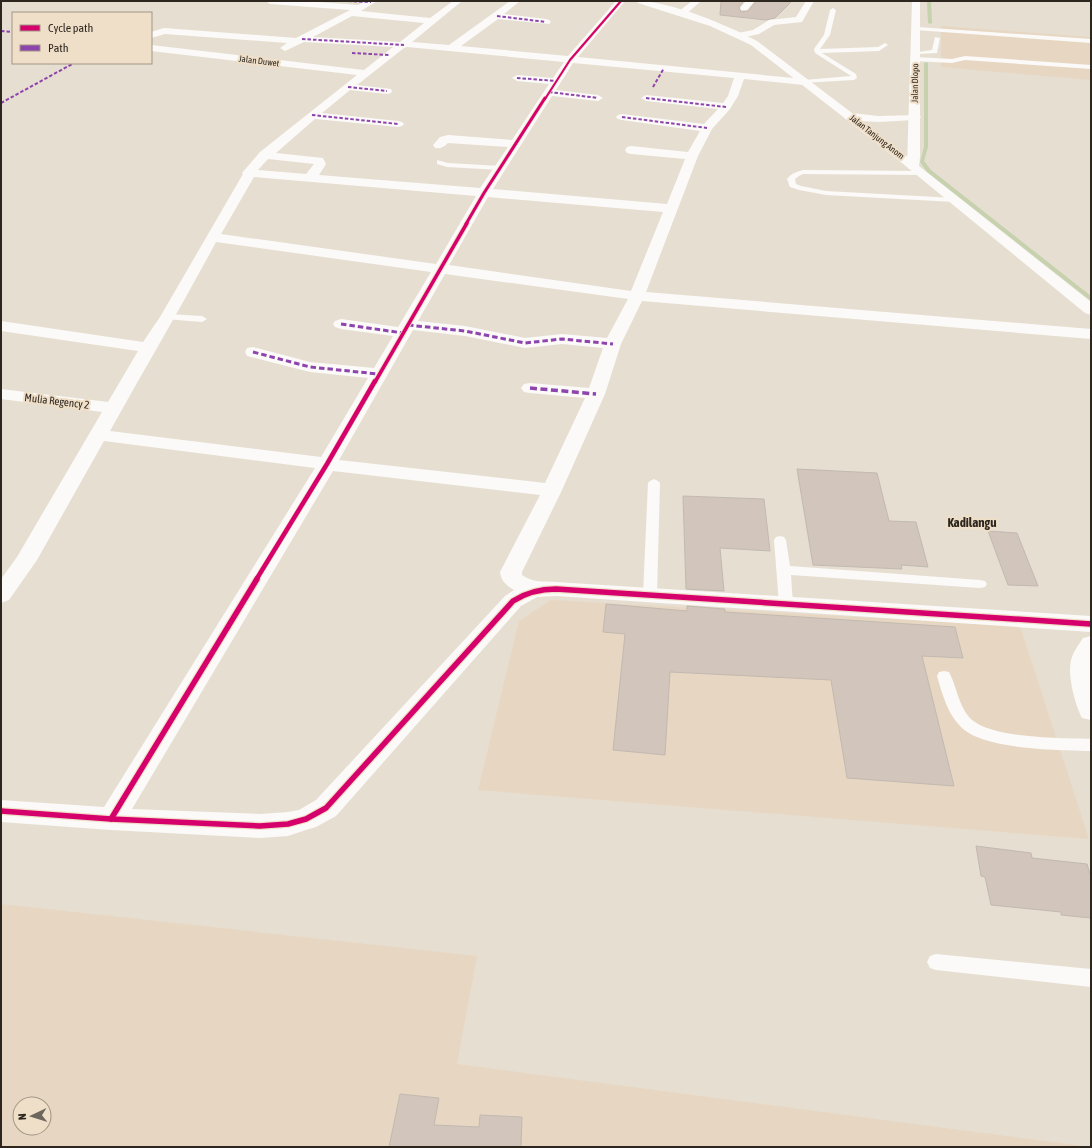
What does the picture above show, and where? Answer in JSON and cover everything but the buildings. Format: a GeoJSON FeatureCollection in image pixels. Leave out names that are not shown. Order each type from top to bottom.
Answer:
{"type":"FeatureCollection","features":[{"type":"Feature","properties":{"kind":"street"},"geometry":{"type":"LineString","coordinates":[[270,1],[360,8]]}},
{"type":"Feature","properties":{"kind":"street"},"geometry":{"type":"LineString","coordinates":[[348,1],[372,2]]}},
{"type":"Feature","properties":{"kind":"street"},"geometry":{"type":"LineString","coordinates":[[1,595],[26,560],[148,348],[168,317],[248,173],[264,156],[312,115],[458,1]]}},
{"type":"Feature","properties":{"kind":"street"},"geometry":{"type":"LineString","coordinates":[[452,48],[516,1]]}},
{"type":"Feature","properties":{"kind":"street"},"geometry":{"type":"LineString","coordinates":[[111,819],[327,464],[484,193],[570,60],[621,1]]}},
{"type":"Feature","properties":{"kind":"street","name":"Jalan Tanjung Anom"},"geometry":{"type":"LineString","coordinates":[[641,1],[741,36],[754,43],[917,169],[1091,310]]}},
{"type":"Feature","properties":{"kind":"street"},"geometry":{"type":"LineString","coordinates":[[681,14],[697,1]]}},
{"type":"Feature","properties":{"kind":"street"},"geometry":{"type":"LineString","coordinates":[[741,36],[756,32],[774,22],[799,20],[810,1]]}},
{"type":"Feature","properties":{"kind":"street","name":"Jalan Dlopo"},"geometry":{"type":"LineString","coordinates":[[916,1],[919,34],[914,90],[917,169]]}},
{"type":"Feature","properties":{"kind":"street"},"geometry":{"type":"LineString","coordinates":[[261,61],[372,2]]}},
{"type":"Feature","properties":{"kind":"street"},"geometry":{"type":"LineString","coordinates":[[351,13],[433,21]]}},
{"type":"Feature","properties":{"kind":"street"},"geometry":{"type":"LineString","coordinates":[[497,16],[546,22]]}},
{"type":"Feature","properties":{"kind":"street"},"geometry":{"type":"LineString","coordinates":[[152,35],[164,31],[300,40],[404,44],[804,82]]}},
{"type":"Feature","properties":{"kind":"street","name":"Jalan Duwet"},"geometry":{"type":"LineString","coordinates":[[152,48],[366,73]]}},
{"type":"Feature","properties":{"kind":"street"},"geometry":{"type":"LineString","coordinates":[[352,53],[389,54]]}},
{"type":"Feature","properties":{"kind":"street"},"geometry":{"type":"LineString","coordinates":[[653,87],[664,68]]}},
{"type":"Feature","properties":{"kind":"street"},"geometry":{"type":"LineString","coordinates":[[740,76],[733,96],[726,107],[707,128],[692,156],[670,208],[637,296],[613,344],[596,394],[552,490],[511,572],[512,578],[523,586],[539,589],[1091,624]]}},
{"type":"Feature","properties":{"kind":"street"},"geometry":{"type":"LineString","coordinates":[[517,78],[598,98]]}},
{"type":"Feature","properties":{"kind":"street"},"geometry":{"type":"LineString","coordinates":[[348,87],[387,91]]}},
{"type":"Feature","properties":{"kind":"street"},"geometry":{"type":"LineString","coordinates":[[646,98],[726,107]]}},
{"type":"Feature","properties":{"kind":"street"},"geometry":{"type":"LineString","coordinates":[[312,115],[398,124]]}},
{"type":"Feature","properties":{"kind":"street"},"geometry":{"type":"LineString","coordinates":[[849,116],[878,119],[915,118]]}},
{"type":"Feature","properties":{"kind":"street"},"geometry":{"type":"LineString","coordinates":[[622,117],[707,128]]}},
{"type":"Feature","properties":{"kind":"street"},"geometry":{"type":"LineString","coordinates":[[439,145],[444,140],[448,139],[516,144]]}},
{"type":"Feature","properties":{"kind":"street"},"geometry":{"type":"LineString","coordinates":[[631,150],[692,156]]}},
{"type":"Feature","properties":{"kind":"street"},"geometry":{"type":"LineString","coordinates":[[264,156],[319,161],[320,164],[310,178]]}},
{"type":"Feature","properties":{"kind":"street"},"geometry":{"type":"LineString","coordinates":[[248,173],[670,208]]}},
{"type":"Feature","properties":{"kind":"street"},"geometry":{"type":"LineString","coordinates":[[212,237],[637,296],[1091,334]]}},
{"type":"Feature","properties":{"kind":"street"},"geometry":{"type":"LineString","coordinates":[[341,324],[405,329],[465,331],[525,343],[562,339],[613,344]]}},
{"type":"Feature","properties":{"kind":"street"},"geometry":{"type":"LineString","coordinates":[[1,326],[148,348]]}},
{"type":"Feature","properties":{"kind":"street"},"geometry":{"type":"LineString","coordinates":[[253,352],[310,367],[378,374]]}},
{"type":"Feature","properties":{"kind":"street"},"geometry":{"type":"LineString","coordinates":[[530,388],[596,394]]}},
{"type":"Feature","properties":{"kind":"street","name":"Mulia Regency 2"},"geometry":{"type":"LineString","coordinates":[[1,394],[113,408]]}},
{"type":"Feature","properties":{"kind":"street"},"geometry":{"type":"LineString","coordinates":[[98,435],[327,464],[552,490]]}},
{"type":"Feature","properties":{"kind":"street"},"geometry":{"type":"LineString","coordinates":[[1,810],[111,819],[260,826],[288,824],[306,819],[326,808],[513,601],[539,589]]}},
{"type":"Feature","properties":{"kind":"street"},"geometry":{"type":"LineString","coordinates":[[1091,644],[1083,658],[1082,678],[1091,711]]}},
{"type":"Feature","properties":{"kind":"lane"},"geometry":{"type":"LineString","coordinates":[[818,51],[818,46],[827,35],[833,10]]}},
{"type":"Feature","properties":{"kind":"lane"},"geometry":{"type":"LineString","coordinates":[[919,34],[964,32],[1091,41]]}},
{"type":"Feature","properties":{"kind":"lane"},"geometry":{"type":"LineString","coordinates":[[964,32],[964,39],[1091,47]]}},
{"type":"Feature","properties":{"kind":"lane"},"geometry":{"type":"LineString","coordinates":[[930,38],[944,38]]}},
{"type":"Feature","properties":{"kind":"lane"},"geometry":{"type":"LineString","coordinates":[[918,55],[932,54],[935,52],[937,38]]}},
{"type":"Feature","properties":{"kind":"lane"},"geometry":{"type":"LineString","coordinates":[[818,51],[879,49],[885,45]]}},
{"type":"Feature","properties":{"kind":"lane"},"geometry":{"type":"LineString","coordinates":[[804,82],[854,78],[854,75],[818,51]]}},
{"type":"Feature","properties":{"kind":"lane"},"geometry":{"type":"LineString","coordinates":[[918,55],[952,61],[965,58],[1091,67]]}},
{"type":"Feature","properties":{"kind":"lane"},"geometry":{"type":"LineString","coordinates":[[440,162],[454,165],[500,168]]}},
{"type":"Feature","properties":{"kind":"lane"},"geometry":{"type":"LineString","coordinates":[[917,169],[803,172],[796,174],[791,179],[793,185],[799,188],[826,193],[954,200]]}},
{"type":"Feature","properties":{"kind":"lane"},"geometry":{"type":"LineString","coordinates":[[168,317],[202,320]]}},
{"type":"Feature","properties":{"kind":"lane"},"geometry":{"type":"LineString","coordinates":[[650,595],[654,482]]}},
{"type":"Feature","properties":{"kind":"lane"},"geometry":{"type":"LineString","coordinates":[[780,540],[786,604]]}},
{"type":"Feature","properties":{"kind":"lane"},"geometry":{"type":"LineString","coordinates":[[784,570],[980,584]]}},
{"type":"Feature","properties":{"kind":"lane"},"geometry":{"type":"LineString","coordinates":[[944,676],[957,712],[971,728],[990,736],[1055,744],[1091,745]]}},
{"type":"Feature","properties":{"kind":"lane"},"geometry":{"type":"LineString","coordinates":[[936,962],[1091,978]]}},
{"type":"Feature","properties":{"kind":"shaded area"},"geometry":{"type":"Polygon","coordinates":[[[941,26],[1091,37],[1091,80],[941,67],[941,26]]]}},
{"type":"Feature","properties":{"kind":"shaded area"},"geometry":{"type":"Polygon","coordinates":[[[551,600],[1020,626],[1089,839],[478,790],[519,621],[551,600]]]}},
{"type":"Feature","properties":{"kind":"shaded area"},"geometry":{"type":"Polygon","coordinates":[[[1,904],[477,956],[457,1064],[1091,1147],[1,1147],[1,904]]]}},
{"type":"Feature","properties":{"kind":"waterway"},"geometry":{"type":"LineString","coordinates":[[929,1],[930,23]]}},
{"type":"Feature","properties":{"kind":"waterway"},"geometry":{"type":"LineString","coordinates":[[926,63],[926,147],[922,161],[929,171],[1091,299]]}},
{"type":"Feature","properties":{"kind":"marked path"},"geometry":{"type":"LineString","coordinates":[[348,1],[371,2]]}},
{"type":"Feature","properties":{"kind":"marked path"},"geometry":{"type":"LineString","coordinates":[[497,16],[546,22]]}},
{"type":"Feature","properties":{"kind":"marked path"},"geometry":{"type":"LineString","coordinates":[[1,31],[12,32]]}},
{"type":"Feature","properties":{"kind":"marked path"},"geometry":{"type":"LineString","coordinates":[[302,39],[404,45]]}},
{"type":"Feature","properties":{"kind":"marked path"},"geometry":{"type":"LineString","coordinates":[[352,53],[389,55]]}},
{"type":"Feature","properties":{"kind":"marked path"},"geometry":{"type":"LineString","coordinates":[[1,103],[72,64]]}},
{"type":"Feature","properties":{"kind":"marked path"},"geometry":{"type":"LineString","coordinates":[[653,87],[664,68]]}},
{"type":"Feature","properties":{"kind":"marked path"},"geometry":{"type":"LineString","coordinates":[[517,78],[556,81]]}},
{"type":"Feature","properties":{"kind":"marked path"},"geometry":{"type":"LineString","coordinates":[[348,87],[387,91]]}},
{"type":"Feature","properties":{"kind":"marked path"},"geometry":{"type":"LineString","coordinates":[[549,92],[598,98]]}},
{"type":"Feature","properties":{"kind":"marked path"},"geometry":{"type":"LineString","coordinates":[[646,98],[726,107]]}},
{"type":"Feature","properties":{"kind":"marked path"},"geometry":{"type":"LineString","coordinates":[[312,115],[398,124]]}},
{"type":"Feature","properties":{"kind":"marked path"},"geometry":{"type":"LineString","coordinates":[[622,117],[707,128]]}},
{"type":"Feature","properties":{"kind":"marked path"},"geometry":{"type":"LineString","coordinates":[[341,324],[403,333]]}},
{"type":"Feature","properties":{"kind":"marked path"},"geometry":{"type":"LineString","coordinates":[[408,325],[465,331],[525,343],[562,339],[613,344]]}},
{"type":"Feature","properties":{"kind":"marked path"},"geometry":{"type":"LineString","coordinates":[[253,352],[310,367],[378,374]]}},
{"type":"Feature","properties":{"kind":"marked path"},"geometry":{"type":"LineString","coordinates":[[530,388],[596,394]]}},
{"type":"Feature","properties":{"kind":"cycle path"},"geometry":{"type":"LineString","coordinates":[[111,819],[327,464],[484,193],[570,60],[621,1]]}},
{"type":"Feature","properties":{"kind":"cycle path"},"geometry":{"type":"LineString","coordinates":[[1,811],[111,819],[260,826],[288,824],[306,819],[326,808],[513,601],[528,593],[544,589],[1091,624]]}},
{"type":"Feature","properties":{"kind":"district","name":"Kadilangu"},"geometry":{"type":"Point","coordinates":[972,522]}}]}
